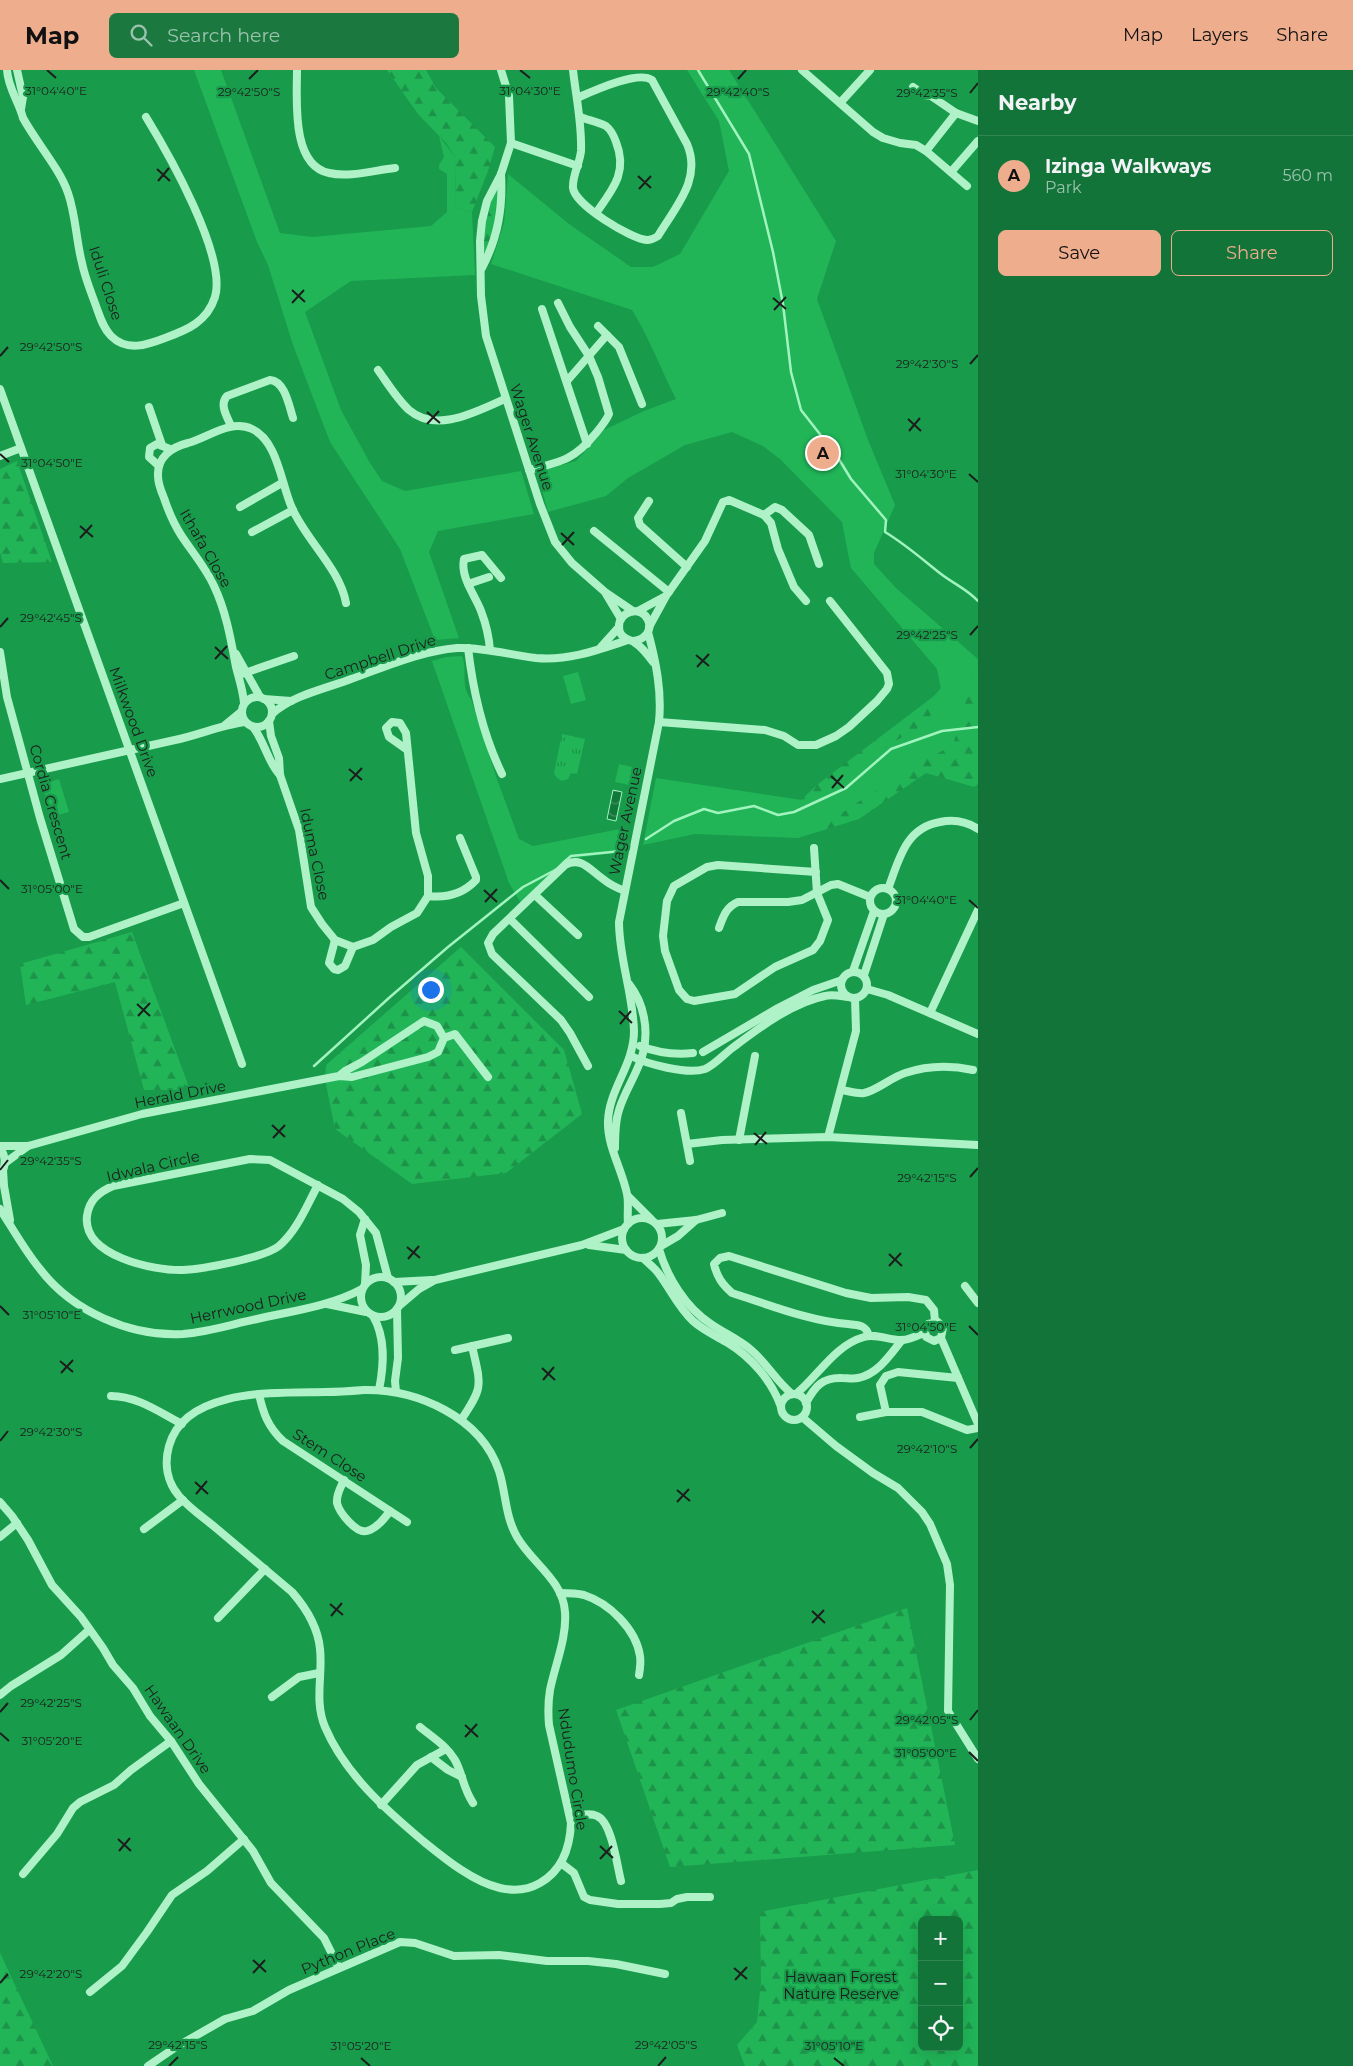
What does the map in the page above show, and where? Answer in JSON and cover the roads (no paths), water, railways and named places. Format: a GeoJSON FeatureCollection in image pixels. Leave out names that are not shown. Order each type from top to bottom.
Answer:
{"type":"FeatureCollection","features":[{"type":"Feature","properties":{"kind":"street","name":"Iduli Close"},"geometry":{"type":"LineString","coordinates":[[7,70],[15,102],[21,109],[32,135],[68,191],[77,224],[82,264],[103,324],[113,338],[130,346],[153,343],[196,325],[211,306],[217,284],[216,268],[203,226],[158,136],[146,117]]}},
{"type":"Feature","properties":{"kind":"street","name":"Iduli Close"},"geometry":{"type":"LineString","coordinates":[[17,70],[23,97],[21,109]]}},
{"type":"Feature","properties":{"kind":"street"},"geometry":{"type":"LineString","coordinates":[[297,70],[298,121],[303,148],[314,166],[330,173],[350,174],[395,168]]}},
{"type":"Feature","properties":{"kind":"street"},"geometry":{"type":"LineString","coordinates":[[573,70],[577,98],[580,117],[581,153],[574,190],[578,199],[623,230],[640,238],[648,240],[658,236],[690,182],[692,154],[652,80],[648,76],[642,75],[632,77],[577,98]]}},
{"type":"Feature","properties":{"kind":"street"},"geometry":{"type":"LineString","coordinates":[[802,70],[883,138],[916,145],[926,151],[967,186]]}},
{"type":"Feature","properties":{"kind":"street"},"geometry":{"type":"LineString","coordinates":[[840,103],[870,70]]}},
{"type":"Feature","properties":{"kind":"street","name":"Wager Avenue"},"geometry":{"type":"LineString","coordinates":[[504,72],[509,96],[511,143],[501,174],[489,196],[482,221],[480,242],[483,323],[505,399],[556,542],[572,564],[605,592]]}},
{"type":"Feature","properties":{"kind":"street"},"geometry":{"type":"LineString","coordinates":[[913,87],[924,95],[931,96],[956,113],[978,121]]}},
{"type":"Feature","properties":{"kind":"street"},"geometry":{"type":"LineString","coordinates":[[926,151],[956,113]]}},
{"type":"Feature","properties":{"kind":"street"},"geometry":{"type":"LineString","coordinates":[[580,117],[608,128],[620,152],[620,170],[617,181],[596,213]]}},
{"type":"Feature","properties":{"kind":"street"},"geometry":{"type":"LineString","coordinates":[[951,172],[978,141]]}},
{"type":"Feature","properties":{"kind":"street"},"geometry":{"type":"LineString","coordinates":[[511,143],[578,166]]}},
{"type":"Feature","properties":{"kind":"street","name":"Wager Avenue"},"geometry":{"type":"LineString","coordinates":[[482,268],[498,227],[502,200],[501,174]]}},
{"type":"Feature","properties":{"kind":"street"},"geometry":{"type":"LineString","coordinates":[[529,470],[571,457],[581,451],[609,414],[598,377],[589,356],[570,327],[558,303]]}},
{"type":"Feature","properties":{"kind":"street"},"geometry":{"type":"LineString","coordinates":[[542,309],[586,444]]}},
{"type":"Feature","properties":{"kind":"street"},"geometry":{"type":"LineString","coordinates":[[598,326],[619,347],[642,404]]}},
{"type":"Feature","properties":{"kind":"street"},"geometry":{"type":"LineString","coordinates":[[566,381],[607,334]]}},
{"type":"Feature","properties":{"kind":"street"},"geometry":{"type":"LineString","coordinates":[[378,370],[401,402],[418,416],[428,420],[443,421],[474,412],[505,399]]}},
{"type":"Feature","properties":{"kind":"street"},"geometry":{"type":"LineString","coordinates":[[231,426],[223,406],[224,399],[257,383],[270,380],[275,380],[279,384],[286,396],[293,418]]}},
{"type":"Feature","properties":{"kind":"street","name":"Milkwood Drive"},"geometry":{"type":"LineString","coordinates":[[0,389],[242,1064]]}},
{"type":"Feature","properties":{"kind":"street"},"geometry":{"type":"LineString","coordinates":[[149,407],[162,445],[170,449]]}},
{"type":"Feature","properties":{"kind":"street"},"geometry":{"type":"LineString","coordinates":[[159,466],[170,449],[205,438],[231,426],[244,426],[254,429],[271,445],[282,483],[293,510],[304,531],[338,579],[344,592],[346,603]]}},
{"type":"Feature","properties":{"kind":"street","name":"Ithafa Close"},"geometry":{"type":"LineString","coordinates":[[162,445],[154,445],[148,452],[149,457],[159,466],[159,482],[167,508],[180,534],[215,587],[242,673],[243,707]]}},
{"type":"Feature","properties":{"kind":"street"},"geometry":{"type":"LineString","coordinates":[[0,456],[21,448]]}},
{"type":"Feature","properties":{"kind":"street"},"geometry":{"type":"LineString","coordinates":[[240,507],[282,483]]}},
{"type":"Feature","properties":{"kind":"street"},"geometry":{"type":"LineString","coordinates":[[631,641],[642,639],[649,629],[667,594],[711,530],[723,502],[729,500],[764,515],[772,526],[778,549],[790,573],[794,587],[806,601]]}},
{"type":"Feature","properties":{"kind":"street"},"geometry":{"type":"LineString","coordinates":[[649,501],[638,518],[640,525],[687,567]]}},
{"type":"Feature","properties":{"kind":"street"},"geometry":{"type":"LineString","coordinates":[[764,515],[775,507],[782,510],[809,535],[819,564]]}},
{"type":"Feature","properties":{"kind":"street"},"geometry":{"type":"LineString","coordinates":[[252,532],[293,510]]}},
{"type":"Feature","properties":{"kind":"street"},"geometry":{"type":"LineString","coordinates":[[594,531],[667,594]]}},
{"type":"Feature","properties":{"kind":"street"},"geometry":{"type":"LineString","coordinates":[[490,650],[481,611],[468,584],[463,561],[466,558],[484,556],[501,578]]}},
{"type":"Feature","properties":{"kind":"street"},"geometry":{"type":"LineString","coordinates":[[468,584],[489,577]]}},
{"type":"Feature","properties":{"kind":"street"},"geometry":{"type":"LineString","coordinates":[[605,592],[646,617],[649,629]]}},
{"type":"Feature","properties":{"kind":"street"},"geometry":{"type":"LineString","coordinates":[[605,592],[620,623],[622,635],[654,663]]}},
{"type":"Feature","properties":{"kind":"street"},"geometry":{"type":"LineString","coordinates":[[598,650],[610,639],[626,613],[636,611],[667,594]]}},
{"type":"Feature","properties":{"kind":"street"},"geometry":{"type":"LineString","coordinates":[[659,722],[765,730],[784,736],[798,745],[806,746],[826,742],[849,727],[887,689],[889,684],[887,673],[830,601]]}},
{"type":"Feature","properties":{"kind":"street","name":"Wager Avenue"},"geometry":{"type":"LineString","coordinates":[[615,1153],[608,1134],[609,1110],[630,1056],[633,1043],[633,1017],[629,984],[622,961],[619,922],[659,722],[660,690],[649,629]]}},
{"type":"Feature","properties":{"kind":"street","name":"Campbell Drive"},"geometry":{"type":"LineString","coordinates":[[291,701],[440,650],[468,648],[535,658],[553,658],[576,656],[631,641]]}},
{"type":"Feature","properties":{"kind":"street"},"geometry":{"type":"LineString","coordinates":[[468,648],[471,676],[478,707],[502,774]]}},
{"type":"Feature","properties":{"kind":"street","name":"Cordia Crescent"},"geometry":{"type":"LineString","coordinates":[[0,652],[7,697],[71,923],[77,934],[89,937],[184,903]]}},
{"type":"Feature","properties":{"kind":"street"},"geometry":{"type":"LineString","coordinates":[[242,673],[294,656]]}},
{"type":"Feature","properties":{"kind":"street","name":"Ithafa Close"},"geometry":{"type":"LineString","coordinates":[[242,673],[262,698]]}},
{"type":"Feature","properties":{"kind":"street"},"geometry":{"type":"LineString","coordinates":[[225,725],[251,698],[291,701]]}},
{"type":"Feature","properties":{"kind":"street"},"geometry":{"type":"LineString","coordinates":[[262,698],[271,706],[271,718]]}},
{"type":"Feature","properties":{"kind":"street"},"geometry":{"type":"LineString","coordinates":[[0,780],[198,735],[225,725],[245,722],[253,727],[262,726],[281,706],[291,701]]}},
{"type":"Feature","properties":{"kind":"street"},"geometry":{"type":"LineString","coordinates":[[243,707],[245,722]]}},
{"type":"Feature","properties":{"kind":"street","name":"Iduma Close"},"geometry":{"type":"LineString","coordinates":[[271,718],[271,736],[279,758],[280,775],[299,830],[311,907],[335,940]]}},
{"type":"Feature","properties":{"kind":"street","name":"Iduma Close"},"geometry":{"type":"LineString","coordinates":[[253,727],[259,734],[270,761],[280,775]]}},
{"type":"Feature","properties":{"kind":"street"},"geometry":{"type":"LineString","coordinates":[[353,947],[345,966],[338,970],[334,968],[329,962],[329,958],[335,940],[353,947],[373,940],[391,927],[417,913],[428,896],[428,876],[416,833],[406,749]]}},
{"type":"Feature","properties":{"kind":"street"},"geometry":{"type":"LineString","coordinates":[[888,889],[904,846],[910,837],[923,827],[936,822],[957,821],[978,829]]}},
{"type":"Feature","properties":{"kind":"street"},"geometry":{"type":"LineString","coordinates":[[428,896],[447,897],[476,880],[460,838]]}},
{"type":"Feature","properties":{"kind":"street"},"geometry":{"type":"LineString","coordinates":[[814,848],[816,872],[817,893],[828,920],[820,941],[813,950],[775,967],[735,994],[694,1001],[687,1000],[679,990],[663,936],[667,901],[674,886],[707,867],[718,865],[816,872]]}},
{"type":"Feature","properties":{"kind":"street"},"geometry":{"type":"LineString","coordinates":[[588,1066],[561,1020],[489,950],[490,939],[565,865],[577,861],[587,865],[608,883],[624,890]]}},
{"type":"Feature","properties":{"kind":"street"},"geometry":{"type":"LineString","coordinates":[[718,928],[726,910],[738,902],[788,902],[802,900],[831,885],[838,884],[870,897]]}},
{"type":"Feature","properties":{"kind":"street"},"geometry":{"type":"LineString","coordinates":[[878,889],[888,889],[894,894],[896,901],[891,911],[884,914],[874,911],[870,904],[870,897],[878,889]]}},
{"type":"Feature","properties":{"kind":"street"},"geometry":{"type":"LineString","coordinates":[[535,895],[578,935]]}},
{"type":"Feature","properties":{"kind":"street"},"geometry":{"type":"LineString","coordinates":[[930,1013],[978,910]]}},
{"type":"Feature","properties":{"kind":"street"},"geometry":{"type":"LineString","coordinates":[[853,971],[874,911]]}},
{"type":"Feature","properties":{"kind":"street"},"geometry":{"type":"LineString","coordinates":[[630,1056],[640,1060],[691,1070],[706,1068],[780,1015],[814,999],[827,995],[862,996],[867,989],[864,975],[884,914]]}},
{"type":"Feature","properties":{"kind":"street"},"geometry":{"type":"LineString","coordinates":[[510,919],[589,997]]}},
{"type":"Feature","properties":{"kind":"street"},"geometry":{"type":"LineString","coordinates":[[828,1137],[856,1032],[851,997],[841,988],[842,980],[846,974],[853,971],[864,975]]}},
{"type":"Feature","properties":{"kind":"street"},"geometry":{"type":"LineString","coordinates":[[703,1052],[778,1008],[813,990],[842,980]]}},
{"type":"Feature","properties":{"kind":"street","name":"Wager Avenue"},"geometry":{"type":"LineString","coordinates":[[615,1153],[615,1132],[619,1109],[640,1060],[645,1039],[642,1010],[638,998],[629,984]]}},
{"type":"Feature","properties":{"kind":"street"},"geometry":{"type":"LineString","coordinates":[[867,989],[888,995],[978,1034]]}},
{"type":"Feature","properties":{"kind":"street","name":"Herald Drive"},"geometry":{"type":"LineString","coordinates":[[340,1076],[424,1021],[437,1026],[444,1038]]}},
{"type":"Feature","properties":{"kind":"street","name":"Herald Drive"},"geometry":{"type":"LineString","coordinates":[[0,1147],[28,1146],[142,1114],[340,1076],[352,1077],[428,1058],[438,1052],[444,1038],[455,1034],[488,1077]]}},
{"type":"Feature","properties":{"kind":"street"},"geometry":{"type":"LineString","coordinates":[[633,1043],[655,1052],[680,1055],[693,1053]]}},
{"type":"Feature","properties":{"kind":"street"},"geometry":{"type":"LineString","coordinates":[[739,1140],[755,1056]]}},
{"type":"Feature","properties":{"kind":"street"},"geometry":{"type":"LineString","coordinates":[[841,1090],[863,1093],[905,1073],[941,1065],[974,1070]]}},
{"type":"Feature","properties":{"kind":"street"},"geometry":{"type":"LineString","coordinates":[[681,1114],[690,1161]]}},
{"type":"Feature","properties":{"kind":"street"},"geometry":{"type":"LineString","coordinates":[[687,1144],[828,1137],[978,1145]]}},
{"type":"Feature","properties":{"kind":"street","name":"Herald Drive"},"geometry":{"type":"LineString","coordinates":[[3,1169],[28,1146]]}},
{"type":"Feature","properties":{"kind":"street","name":"Herrwood Drive"},"geometry":{"type":"LineString","coordinates":[[0,1147],[5,1157],[3,1169],[7,1209],[11,1227]]}},
{"type":"Feature","properties":{"kind":"street"},"geometry":{"type":"LineString","coordinates":[[615,1153],[628,1196],[626,1226],[622,1240],[626,1250]]}},
{"type":"Feature","properties":{"kind":"street","name":"Idwala Circle"},"geometry":{"type":"LineString","coordinates":[[318,1185],[293,1230],[278,1246],[261,1255],[184,1270],[154,1268],[98,1245],[87,1226],[87,1217],[92,1201],[105,1189],[113,1186],[240,1161],[270,1160],[318,1185],[343,1200],[365,1219],[376,1233],[391,1280]]}},
{"type":"Feature","properties":{"kind":"street"},"geometry":{"type":"LineString","coordinates":[[628,1196],[654,1222],[662,1235],[660,1248],[666,1270],[692,1308],[711,1324],[752,1350],[782,1386],[794,1394],[803,1397],[806,1403],[806,1410],[802,1417],[796,1420],[788,1419],[783,1414],[774,1389],[750,1360],[736,1348],[704,1330],[693,1321],[677,1304],[656,1271],[643,1258]]}},
{"type":"Feature","properties":{"kind":"street","name":"Herrwood Drive"},"geometry":{"type":"LineString","coordinates":[[0,1209],[40,1270],[63,1292],[75,1302],[102,1317],[139,1330],[181,1334],[198,1332],[322,1304],[340,1299],[363,1287]]}},
{"type":"Feature","properties":{"kind":"street"},"geometry":{"type":"LineString","coordinates":[[363,1287],[376,1278],[434,1280],[582,1245],[626,1226],[639,1218],[654,1222],[696,1220],[722,1213]]}},
{"type":"Feature","properties":{"kind":"street"},"geometry":{"type":"LineString","coordinates":[[365,1219],[360,1235],[366,1265],[360,1296],[361,1304],[370,1314],[382,1339],[382,1372],[379,1390]]}},
{"type":"Feature","properties":{"kind":"street"},"geometry":{"type":"LineString","coordinates":[[582,1245],[626,1250],[636,1258],[643,1258],[655,1254],[696,1220]]}},
{"type":"Feature","properties":{"kind":"street"},"geometry":{"type":"LineString","coordinates":[[869,1336],[867,1329],[862,1326],[828,1322],[732,1293],[722,1284],[714,1264],[720,1258],[729,1256],[846,1293],[871,1298],[908,1297],[926,1300],[934,1310],[934,1321]]}},
{"type":"Feature","properties":{"kind":"street"},"geometry":{"type":"LineString","coordinates":[[391,1280],[400,1293],[396,1392]]}},
{"type":"Feature","properties":{"kind":"street"},"geometry":{"type":"LineString","coordinates":[[370,1314],[383,1318],[390,1316],[419,1289],[434,1280]]}},
{"type":"Feature","properties":{"kind":"street"},"geometry":{"type":"LineString","coordinates":[[965,1286],[978,1303]]}},
{"type":"Feature","properties":{"kind":"street","name":"Herrwood Drive"},"geometry":{"type":"LineString","coordinates":[[322,1304],[346,1307],[370,1314]]}},
{"type":"Feature","properties":{"kind":"street"},"geometry":{"type":"LineString","coordinates":[[925,1333],[928,1324],[934,1321],[944,1327],[942,1338],[978,1424]]}},
{"type":"Feature","properties":{"kind":"street"},"geometry":{"type":"LineString","coordinates":[[781,1407],[783,1400],[810,1382],[842,1348],[863,1337],[902,1340],[925,1333]]}},
{"type":"Feature","properties":{"kind":"street"},"geometry":{"type":"LineString","coordinates":[[925,1333],[930,1340],[942,1338]]}},
{"type":"Feature","properties":{"kind":"street"},"geometry":{"type":"LineString","coordinates":[[455,1350],[508,1338]]}},
{"type":"Feature","properties":{"kind":"street"},"geometry":{"type":"LineString","coordinates":[[806,1403],[814,1390],[830,1378],[858,1378],[871,1372],[884,1363],[902,1340]]}},
{"type":"Feature","properties":{"kind":"street"},"geometry":{"type":"LineString","coordinates":[[461,1420],[480,1387],[472,1346]]}},
{"type":"Feature","properties":{"kind":"street"},"geometry":{"type":"LineString","coordinates":[[886,1412],[880,1385],[886,1376],[898,1372],[958,1378]]}},
{"type":"Feature","properties":{"kind":"street","name":"Ndudumo Circle"},"geometry":{"type":"LineString","coordinates":[[379,1390],[418,1398],[461,1420],[482,1441],[492,1456],[498,1471],[507,1515],[512,1529],[520,1542],[553,1580],[564,1602],[565,1624],[549,1693],[548,1709],[549,1725],[570,1818],[570,1838],[567,1853],[561,1863],[553,1873],[535,1886],[524,1889],[498,1888],[467,1873],[447,1861],[381,1805],[351,1770],[325,1728],[320,1713],[320,1648],[312,1621],[305,1607],[292,1592],[183,1500],[174,1488],[168,1475],[166,1464],[170,1444],[182,1424],[199,1410],[214,1403],[280,1392],[379,1390]]}},
{"type":"Feature","properties":{"kind":"street","name":"Stem Close"},"geometry":{"type":"LineString","coordinates":[[259,1394],[266,1420],[276,1435],[407,1522]]}},
{"type":"Feature","properties":{"kind":"street"},"geometry":{"type":"LineString","coordinates":[[111,1396],[125,1396],[134,1399],[182,1424]]}},
{"type":"Feature","properties":{"kind":"street"},"geometry":{"type":"LineString","coordinates":[[860,1418],[886,1412],[922,1412],[966,1430],[978,1428]]}},
{"type":"Feature","properties":{"kind":"street"},"geometry":{"type":"LineString","coordinates":[[802,1417],[836,1446],[898,1488],[922,1512],[930,1524],[947,1564],[950,1585],[951,1623],[948,1711],[978,1759]]}},
{"type":"Feature","properties":{"kind":"street"},"geometry":{"type":"LineString","coordinates":[[344,1480],[338,1494],[338,1506],[358,1530],[362,1532],[374,1528],[390,1511]]}},
{"type":"Feature","properties":{"kind":"street"},"geometry":{"type":"LineString","coordinates":[[144,1529],[183,1500]]}},
{"type":"Feature","properties":{"kind":"street","name":"Hawaan Drive"},"geometry":{"type":"LineString","coordinates":[[0,1502],[17,1524],[45,1575],[58,1593],[74,1609],[117,1672],[133,1688],[150,1716],[171,1741],[199,1784],[244,1839],[278,1891],[324,1938],[339,1968]]}},
{"type":"Feature","properties":{"kind":"street"},"geometry":{"type":"LineString","coordinates":[[0,1537],[17,1524]]}},
{"type":"Feature","properties":{"kind":"street"},"geometry":{"type":"LineString","coordinates":[[218,1618],[265,1569]]}},
{"type":"Feature","properties":{"kind":"street"},"geometry":{"type":"LineString","coordinates":[[560,1593],[584,1595],[600,1603],[616,1615],[626,1626],[638,1645],[639,1675]]}},
{"type":"Feature","properties":{"kind":"street"},"geometry":{"type":"LineString","coordinates":[[0,1695],[60,1655],[90,1630]]}},
{"type":"Feature","properties":{"kind":"street"},"geometry":{"type":"LineString","coordinates":[[272,1697],[292,1681],[308,1674],[319,1673]]}},
{"type":"Feature","properties":{"kind":"street"},"geometry":{"type":"LineString","coordinates":[[420,1727],[446,1748],[454,1758],[462,1776],[465,1792],[473,1803]]}},
{"type":"Feature","properties":{"kind":"street"},"geometry":{"type":"LineString","coordinates":[[23,1874],[47,1847],[73,1808],[80,1802],[114,1785],[171,1741]]}},
{"type":"Feature","properties":{"kind":"street"},"geometry":{"type":"LineString","coordinates":[[381,1805],[417,1765],[446,1748]]}},
{"type":"Feature","properties":{"kind":"street"},"geometry":{"type":"LineString","coordinates":[[431,1757],[448,1770],[462,1776]]}},
{"type":"Feature","properties":{"kind":"street"},"geometry":{"type":"LineString","coordinates":[[570,1818],[592,1814],[605,1822],[621,1881]]}},
{"type":"Feature","properties":{"kind":"street"},"geometry":{"type":"LineString","coordinates":[[90,1992],[122,1966],[148,1932],[172,1895],[207,1871],[244,1839]]}},
{"type":"Feature","properties":{"kind":"street"},"geometry":{"type":"LineString","coordinates":[[561,1863],[574,1873],[584,1897],[590,1900],[618,1904],[660,1904],[671,1903],[687,1897],[710,1897]]}},
{"type":"Feature","properties":{"kind":"street","name":"Python Place"},"geometry":{"type":"LineString","coordinates":[[148,2066],[176,2047],[225,2020],[260,2007],[289,1990],[339,1968],[405,1942],[416,1943],[454,1956],[499,1954],[557,1962],[600,1962],[665,1974]]}},
{"type":"Feature","properties":{"kind":"water"},"geometry":{"type":"Polygon","coordinates":[[[613,790],[622,792],[616,821],[607,819],[613,790]]]}},
{"type":"Feature","properties":{"kind":"waterway"},"geometry":{"type":"LineString","coordinates":[[698,70],[749,154],[773,252],[783,304],[791,372],[801,410],[837,456],[851,479],[886,520],[885,532],[978,601]]}},
{"type":"Feature","properties":{"kind":"waterway"},"geometry":{"type":"LineString","coordinates":[[646,839],[674,821],[704,809],[718,813],[754,806],[778,815],[794,812],[846,788],[891,749],[942,731],[978,727]]}},
{"type":"Feature","properties":{"kind":"waterway"},"geometry":{"type":"LineString","coordinates":[[564,862],[571,856],[622,851]]}},
{"type":"Feature","properties":{"kind":"waterway"},"geometry":{"type":"LineString","coordinates":[[314,1066],[448,947],[523,887],[557,869]]}},
{"type":"Feature","properties":{"kind":"place","name":"Izinga Walkways"},"geometry":{"type":"Point","coordinates":[823,453]}},
{"type":"Feature","properties":{"kind":"park label","name":"Hawaan Forest Nature Reserve"},"geometry":{"type":"Point","coordinates":[841,1984]}}]}
